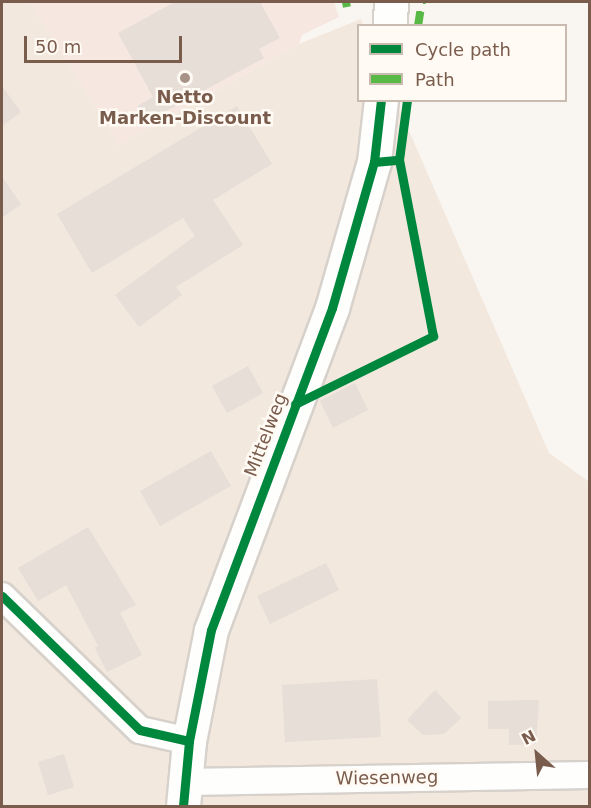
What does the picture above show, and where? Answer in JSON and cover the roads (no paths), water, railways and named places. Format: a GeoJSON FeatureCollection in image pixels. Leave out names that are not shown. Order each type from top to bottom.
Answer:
{"type":"FeatureCollection","features":[{"type":"Feature","properties":{"kind":"street"},"geometry":{"type":"LineString","coordinates":[[390,24],[391,2]]}},
{"type":"Feature","properties":{"kind":"street","name":"Mittelweg"},"geometry":{"type":"LineString","coordinates":[[184,794],[189,741],[211,630],[332,308],[374,162],[381,102]]}},
{"type":"Feature","properties":{"kind":"street"},"geometry":{"type":"LineString","coordinates":[[2,596],[140,730],[189,741]]}},
{"type":"Feature","properties":{"kind":"street","name":"Wiesenweg"},"geometry":{"type":"LineString","coordinates":[[184,794],[590,775]]}},
{"type":"Feature","properties":{"kind":"place","name":"Netto Marken-Discount"},"geometry":{"type":"Point","coordinates":[185,78]}}]}
